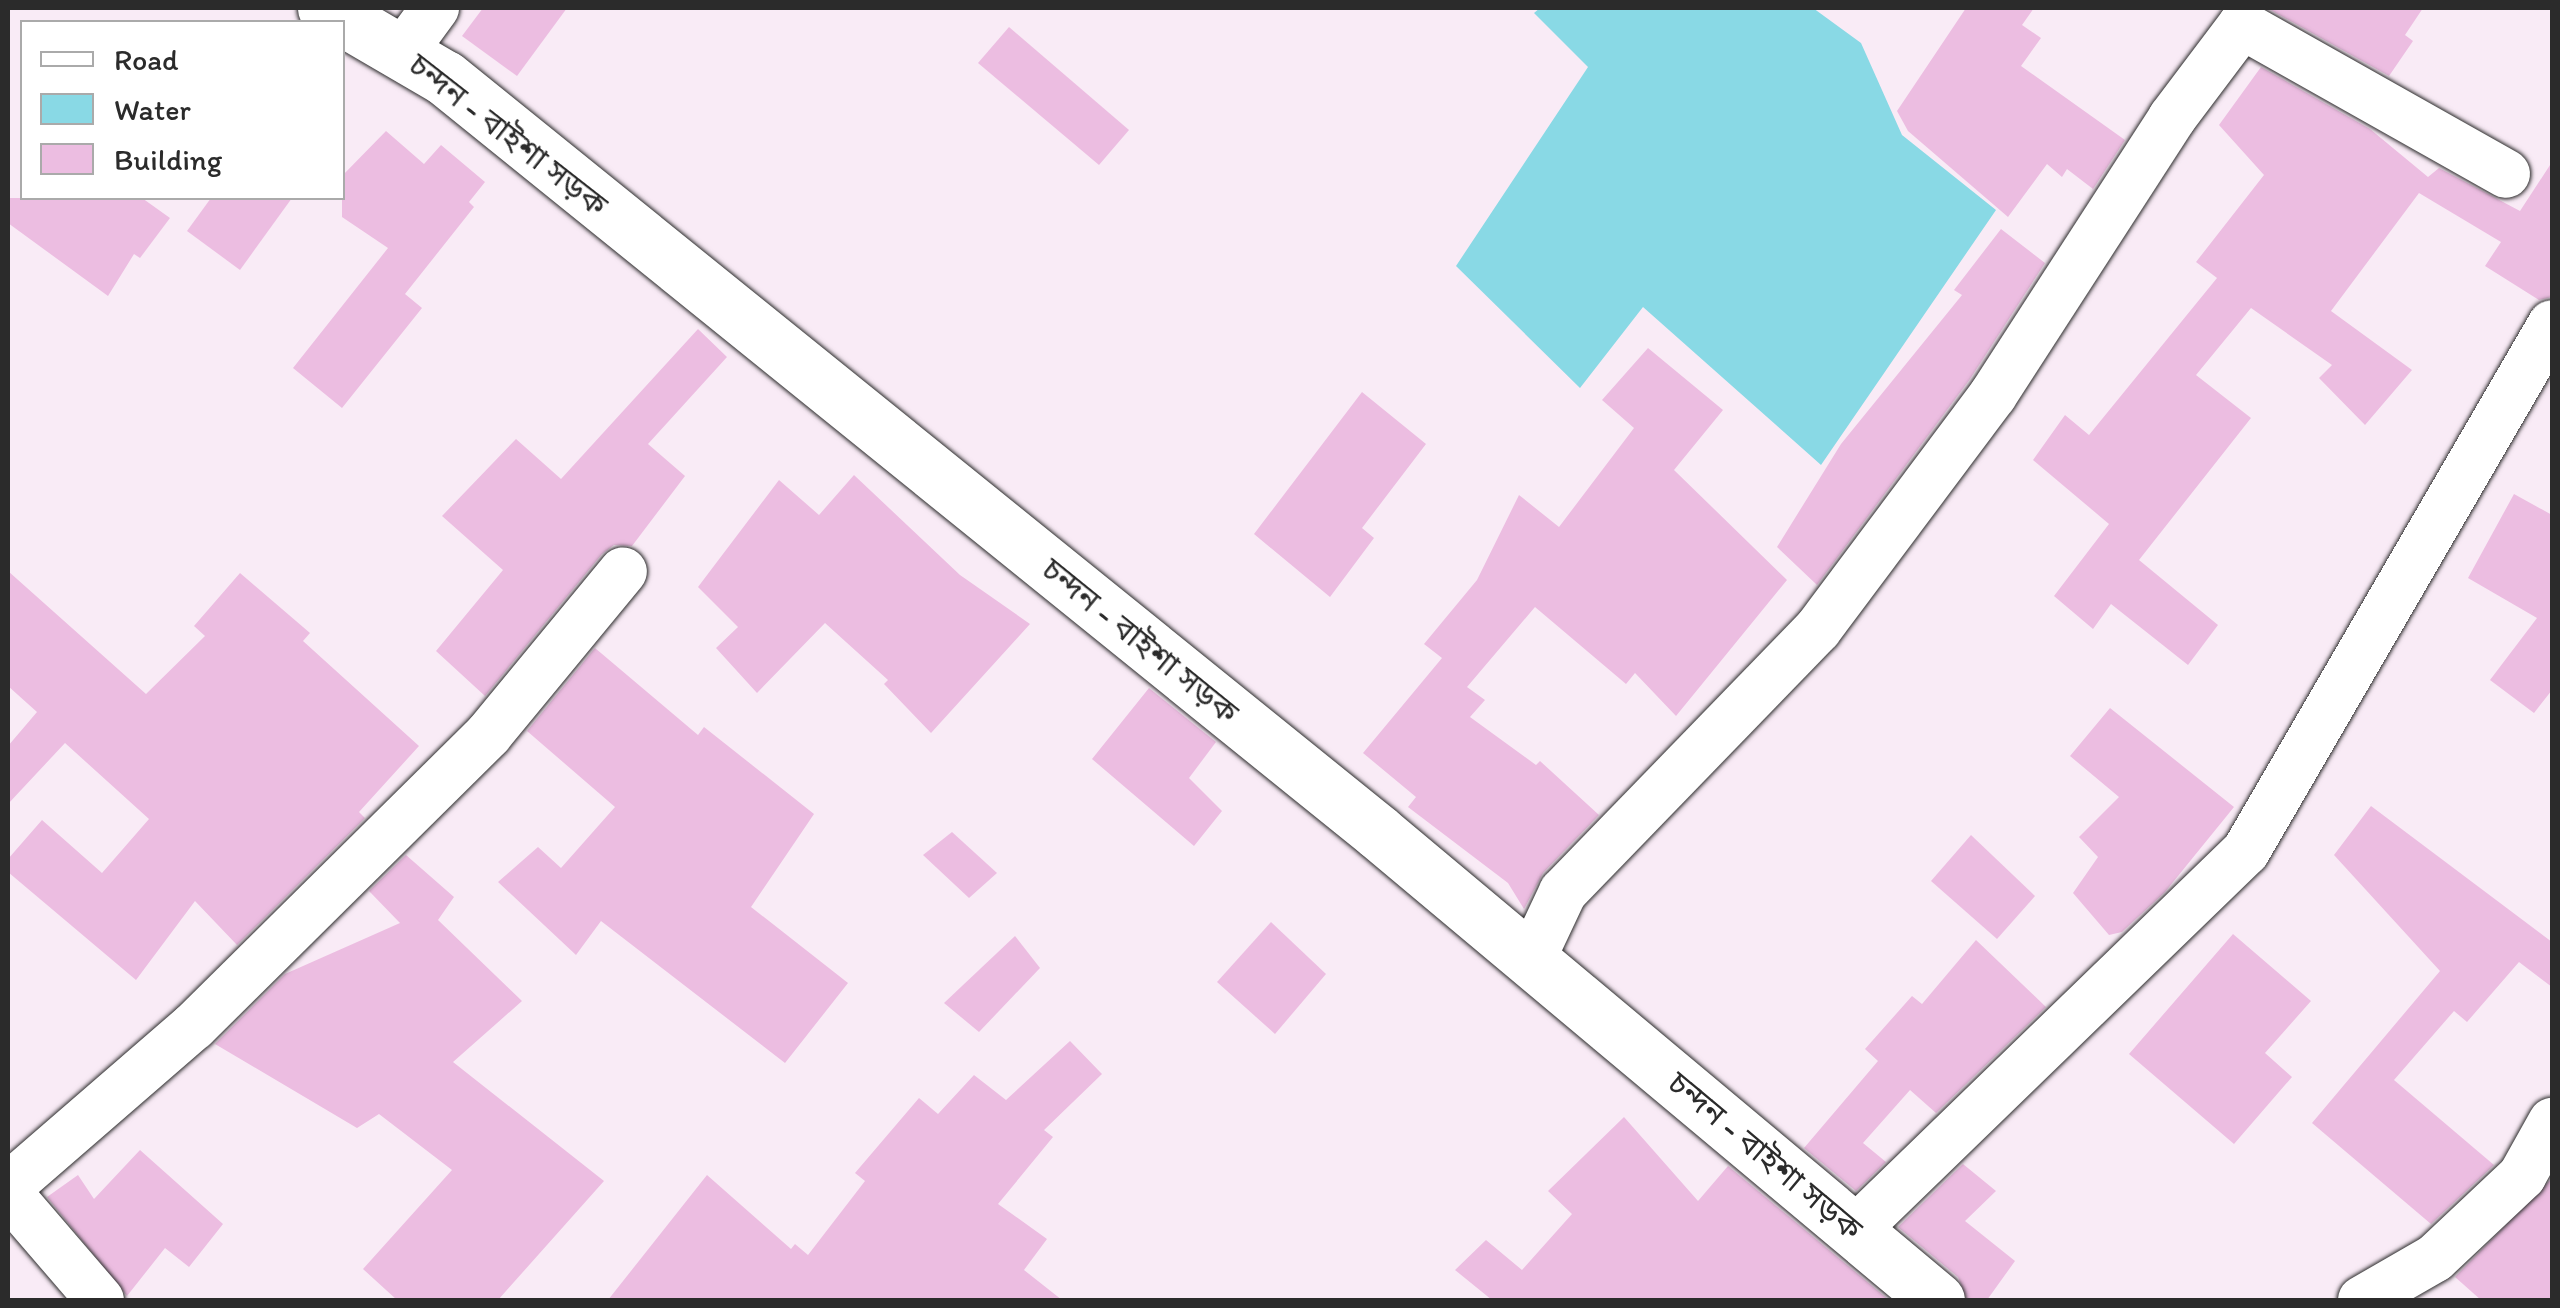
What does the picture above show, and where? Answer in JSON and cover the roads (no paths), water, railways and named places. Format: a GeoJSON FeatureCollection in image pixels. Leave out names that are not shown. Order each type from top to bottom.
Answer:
{"type":"FeatureCollection","features":[{"type":"Feature","properties":{"kind":"main road","name":"চন্দন - বাইশা সড়ক"},"geometry":{"type":"LineString","coordinates":[[324,8],[446,78],[1531,960],[1938,1300]]}},
{"type":"Feature","properties":{"kind":"street"},"geometry":{"type":"LineString","coordinates":[[402,52],[435,8]]}},
{"type":"Feature","properties":{"kind":"street"},"geometry":{"type":"LineString","coordinates":[[1531,960],[1562,892],[1818,629],[1993,394],[2172,118],[2228,16],[2506,174]]}},
{"type":"Feature","properties":{"kind":"street"},"geometry":{"type":"LineString","coordinates":[[1854,1231],[2246,852],[2552,324]]}},
{"type":"Feature","properties":{"kind":"street"},"geometry":{"type":"LineString","coordinates":[[100,1300],[8,1190],[194,1026],[488,735],[623,571]]}},
{"type":"Feature","properties":{"kind":"street"},"geometry":{"type":"LineString","coordinates":[[2362,1300],[2450,1244],[2522,1176],[2552,1122]]}},
{"type":"Feature","properties":{"kind":"water"},"geometry":{"type":"Polygon","coordinates":[[[1540,8],[1813,8],[1861,43],[1902,135],[1996,210],[1821,465],[1643,307],[1580,388],[1456,266],[1588,67],[1534,13],[1540,8]]]}}]}
